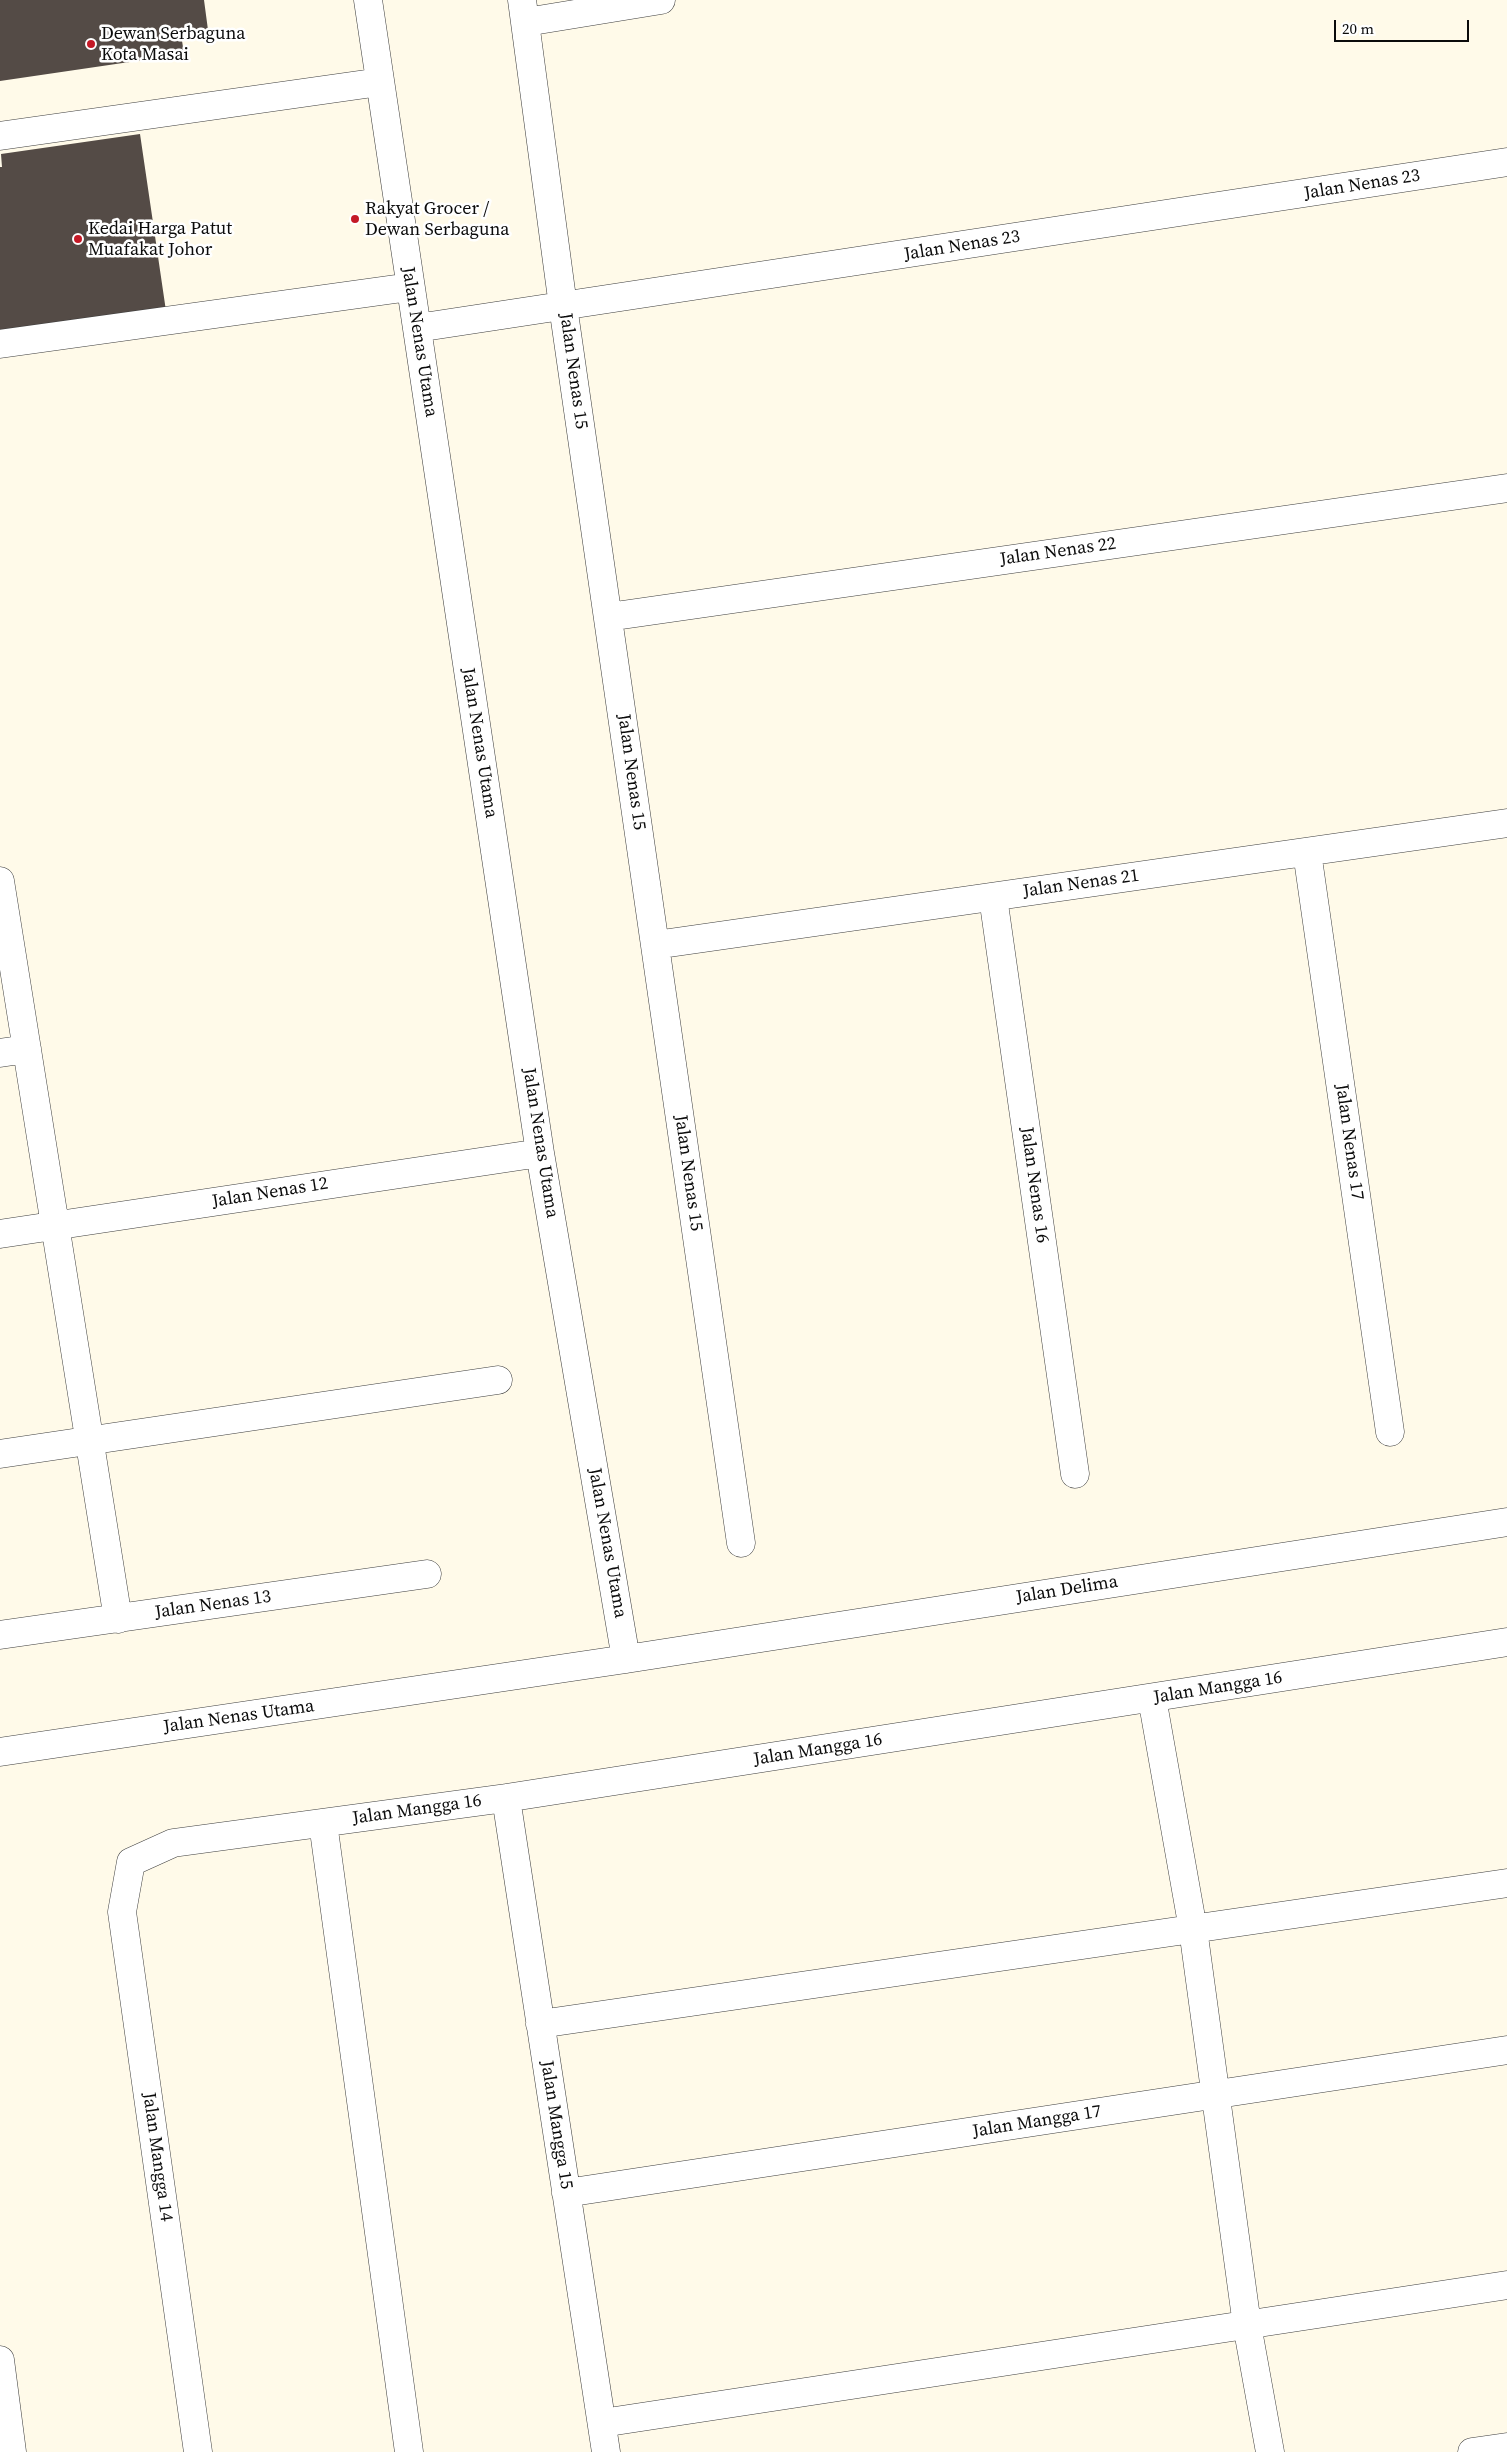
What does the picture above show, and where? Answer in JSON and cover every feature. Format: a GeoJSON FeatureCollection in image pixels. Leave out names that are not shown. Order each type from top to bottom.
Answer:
{"type":"FeatureCollection","features":[{"type":"Feature","properties":{"kind":"street","name":"Jalan Nenas Utama"},"geometry":{"type":"LineString","coordinates":[[0,1752],[626,1659],[540,1153],[368,0]]}},
{"type":"Feature","properties":{"kind":"street"},"geometry":{"type":"LineString","coordinates":[[524,11],[661,0]]}},
{"type":"Feature","properties":{"kind":"street","name":"Jalan Nenas 15"},"geometry":{"type":"LineString","coordinates":[[524,11],[563,306],[741,1543]]}},
{"type":"Feature","properties":{"kind":"street"},"geometry":{"type":"LineString","coordinates":[[0,136],[380,82]]}},
{"type":"Feature","properties":{"kind":"street","name":"Jalan Nenas 23"},"geometry":{"type":"LineString","coordinates":[[417,328],[1507,162]]}},
{"type":"Feature","properties":{"kind":"street"},"geometry":{"type":"LineString","coordinates":[[0,344],[410,287]]}},
{"type":"Feature","properties":{"kind":"street","name":"Jalan Nenas 22"},"geometry":{"type":"LineString","coordinates":[[608,617],[1507,488]]}},
{"type":"Feature","properties":{"kind":"street","name":"Jalan Nenas 21"},"geometry":{"type":"LineString","coordinates":[[655,945],[1507,823]]}},
{"type":"Feature","properties":{"kind":"street","name":"Jalan Nenas 17"},"geometry":{"type":"LineString","coordinates":[[1307,852],[1390,1432]]}},
{"type":"Feature","properties":{"kind":"street"},"geometry":{"type":"LineString","coordinates":[[0,881],[118,1620]]}},
{"type":"Feature","properties":{"kind":"street","name":"Jalan Nenas 16"},"geometry":{"type":"LineString","coordinates":[[993,897],[1075,1474]]}},
{"type":"Feature","properties":{"kind":"street"},"geometry":{"type":"LineString","coordinates":[[0,1053],[27,1049]]}},
{"type":"Feature","properties":{"kind":"street","name":"Jalan Nenas 12"},"geometry":{"type":"LineString","coordinates":[[0,1234],[540,1153]]}},
{"type":"Feature","properties":{"kind":"street"},"geometry":{"type":"LineString","coordinates":[[0,1454],[498,1380]]}},
{"type":"Feature","properties":{"kind":"street","name":"Jalan Delima"},"geometry":{"type":"LineString","coordinates":[[626,1659],[1507,1522]]}},
{"type":"Feature","properties":{"kind":"street","name":"Jalan Nenas 13"},"geometry":{"type":"LineString","coordinates":[[0,1635],[118,1620],[426,1574]]}},
{"type":"Feature","properties":{"kind":"street","name":"Jalan Mangga 16"},"geometry":{"type":"LineString","coordinates":[[131,1862],[173,1843],[506,1798],[1507,1642]]}},
{"type":"Feature","properties":{"kind":"street"},"geometry":{"type":"LineString","coordinates":[[1152,1698],[1193,1929],[1247,2325],[1270,2452]]}},
{"type":"Feature","properties":{"kind":"street","name":"Jalan Mangga 15"},"geometry":{"type":"LineString","coordinates":[[506,1798],[606,2452]]}},
{"type":"Feature","properties":{"kind":"street"},"geometry":{"type":"LineString","coordinates":[[323,1823],[409,2452]]}},
{"type":"Feature","properties":{"kind":"street","name":"Jalan Mangga 14"},"geometry":{"type":"LineString","coordinates":[[131,1862],[122,1912],[198,2452]]}},
{"type":"Feature","properties":{"kind":"street"},"geometry":{"type":"LineString","coordinates":[[540,2024],[1507,1883]]}},
{"type":"Feature","properties":{"kind":"street","name":"Jalan Mangga 17"},"geometry":{"type":"LineString","coordinates":[[566,2193],[1507,2050]]}},
{"type":"Feature","properties":{"kind":"street"},"geometry":{"type":"LineString","coordinates":[[602,2423],[1507,2285]]}},
{"type":"Feature","properties":{"kind":"street"},"geometry":{"type":"LineString","coordinates":[[0,2360],[12,2452]]}},
{"type":"Feature","properties":{"kind":"street"},"geometry":{"type":"LineString","coordinates":[[1472,2452],[1507,2447]]}},
{"type":"Feature","properties":{"kind":"building","name":"Dewan Serbaguna Kota Masai"},"geometry":{"type":"Polygon","coordinates":[[[0,0],[204,0],[208,30],[181,34],[184,54],[0,81],[0,0]]]}},
{"type":"Feature","properties":{"kind":"building","name":"Kedai Harga Patut Muafakat Johor"},"geometry":{"type":"Polygon","coordinates":[[[140,134],[166,311],[0,335],[1,154],[140,134]]]}},
{"type":"Feature","properties":{"kind":"place","name":"Dewan Serbaguna Kota Masai"},"geometry":{"type":"Point","coordinates":[91,44]}},
{"type":"Feature","properties":{"kind":"place","name":"Rakyat Grocer / Dewan Serbaguna"},"geometry":{"type":"Point","coordinates":[355,219]}},
{"type":"Feature","properties":{"kind":"place","name":"Kedai Harga Patut Muafakat Johor"},"geometry":{"type":"Point","coordinates":[78,239]}}]}
